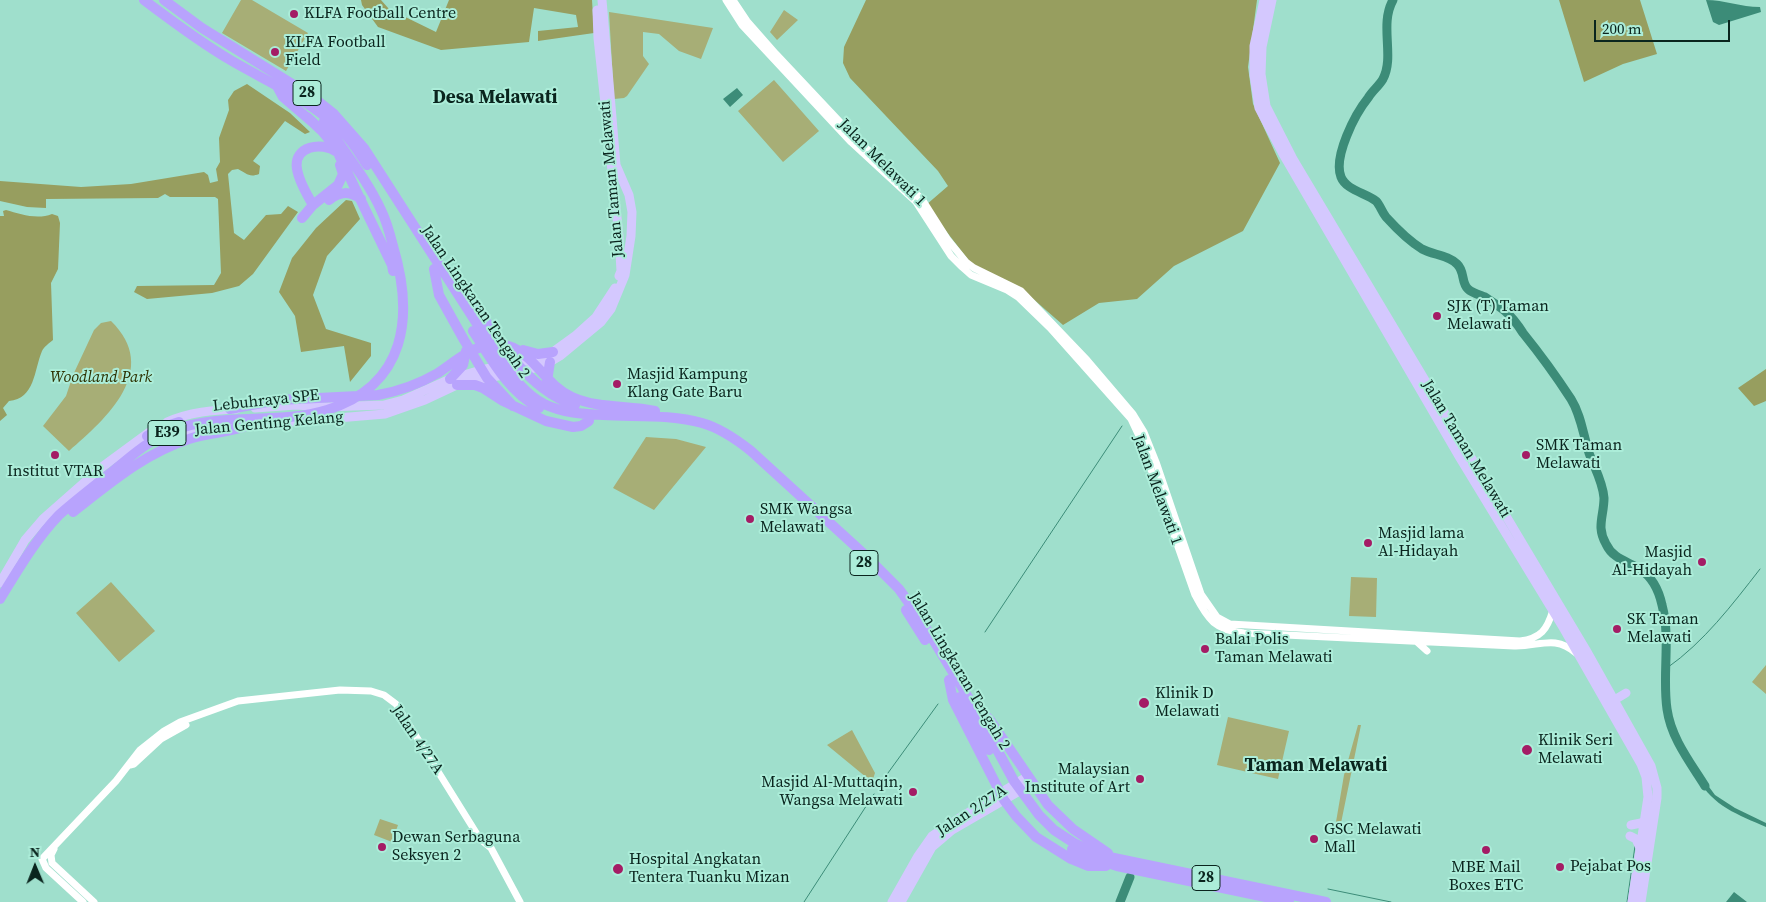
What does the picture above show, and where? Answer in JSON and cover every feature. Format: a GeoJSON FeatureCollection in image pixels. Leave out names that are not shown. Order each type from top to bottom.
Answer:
{"type":"FeatureCollection","features":[{"type":"Feature","properties":{"kind":"highway","name":"Jalan Lingkaran Tengah 2"},"geometry":{"type":"LineString","coordinates":[[144,0],[186,33],[231,61],[305,101],[330,120],[350,141],[436,267],[461,300],[514,380],[522,388],[543,403],[589,421],[688,426],[714,434],[740,450],[883,580],[907,611],[1007,776],[1026,811],[1054,839],[1085,856],[1326,902]]}},
{"type":"Feature","properties":{"kind":"highway","name":"Lebuhraya SPE"},"geometry":{"type":"LineString","coordinates":[[0,599],[42,533],[59,515],[150,441],[173,431],[203,423],[304,414],[327,410],[348,402],[363,392],[397,352],[401,338],[404,309],[400,269],[389,232],[377,202],[315,108],[291,88],[211,40],[157,0]]}},
{"type":"Feature","properties":{"kind":"highway","name":"Jalan Lingkaran Tengah 2"},"geometry":{"type":"LineString","coordinates":[[164,0],[202,28],[295,85],[334,114],[364,148],[436,267],[446,289],[496,365],[517,393],[540,409],[552,414],[577,417],[677,418]]}},
{"type":"Feature","properties":{"kind":"highway"},"geometry":{"type":"LineString","coordinates":[[277,86],[283,97],[307,116],[326,141],[342,168],[343,174],[338,185],[302,218]]}},
{"type":"Feature","properties":{"kind":"highway","name":"Lebuhraya SPE"},"geometry":{"type":"LineString","coordinates":[[0,587],[33,534],[44,521],[136,443],[150,434],[172,424],[198,418],[303,408],[331,402],[346,396],[386,365],[396,334],[398,316],[398,294],[392,265],[344,163],[329,140],[307,116]]}},
{"type":"Feature","properties":{"kind":"highway"},"geometry":{"type":"LineString","coordinates":[[316,207],[298,175],[296,163],[302,152],[312,147],[325,146],[336,151],[344,159],[389,232]]}},
{"type":"Feature","properties":{"kind":"highway"},"geometry":{"type":"LineString","coordinates":[[316,207],[335,196],[348,192],[361,200]]}},
{"type":"Feature","properties":{"kind":"highway","name":"Jalan Lingkaran Tengah 2"},"geometry":{"type":"LineString","coordinates":[[436,267],[454,278],[516,363],[539,386],[554,396],[585,407],[601,410],[667,414],[709,426],[744,445],[887,576],[913,608],[974,707],[1007,776],[1054,830],[1074,843],[1116,862],[1289,902]]}},
{"type":"Feature","properties":{"kind":"highway"},"geometry":{"type":"LineString","coordinates":[[436,267],[439,295],[466,344],[484,374],[514,406]]}},
{"type":"Feature","properties":{"kind":"highway"},"geometry":{"type":"LineString","coordinates":[[466,344],[477,351],[488,351],[493,344],[494,333]]}},
{"type":"Feature","properties":{"kind":"highway"},"geometry":{"type":"LineString","coordinates":[[494,333],[508,343],[529,352],[542,354],[553,352]]}},
{"type":"Feature","properties":{"kind":"highway"},"geometry":{"type":"LineString","coordinates":[[466,344],[466,360],[454,382],[483,388],[503,401],[535,417],[560,425],[581,426],[589,421]]}},
{"type":"Feature","properties":{"kind":"highway"},"geometry":{"type":"LineString","coordinates":[[230,409],[278,400],[378,395],[418,384],[471,351],[485,346],[496,345],[512,347],[526,354],[549,382],[559,390],[588,403],[650,410],[667,414]]}},
{"type":"Feature","properties":{"kind":"highway"},"geometry":{"type":"LineString","coordinates":[[550,362],[547,378],[548,385],[554,396]]}},
{"type":"Feature","properties":{"kind":"highway","name":"E39"},"geometry":{"type":"LineString","coordinates":[[29,552],[57,524],[125,471],[187,439],[239,429],[249,425]]}},
{"type":"Feature","properties":{"kind":"highway"},"geometry":{"type":"LineString","coordinates":[[949,680],[953,700],[1002,796],[1016,816],[1036,837],[1071,859],[1088,866],[1116,862]]}},
{"type":"Feature","properties":{"kind":"highway"},"geometry":{"type":"LineString","coordinates":[[974,707],[982,711],[990,720],[1046,803],[1073,829],[1116,862]]}},
{"type":"Feature","properties":{"kind":"highway"},"geometry":{"type":"LineString","coordinates":[[1016,816],[1020,806],[1033,799],[1046,803]]}},
{"type":"Feature","properties":{"kind":"main road","name":"Jalan Taman Melawati"},"geometry":{"type":"LineString","coordinates":[[484,374],[553,352],[596,317],[617,284],[620,271],[615,198],[598,38],[596,0]]}},
{"type":"Feature","properties":{"kind":"main road","name":"Jalan Taman Melawati"},"geometry":{"type":"LineString","coordinates":[[484,374],[524,371],[550,362],[601,322],[611,308],[625,275],[631,236],[632,212],[629,195],[616,165],[602,0]]}},
{"type":"Feature","properties":{"kind":"main road","name":"Jalan Taman Melawati"},"geometry":{"type":"LineString","coordinates":[[1264,0],[1254,46],[1254,75],[1259,108],[1282,154],[1460,458],[1580,656],[1646,777],[1648,797],[1632,902]]}},
{"type":"Feature","properties":{"kind":"main road","name":"Jalan Taman Melawati"},"geometry":{"type":"LineString","coordinates":[[1272,0],[1262,47],[1261,74],[1266,106],[1293,159],[1583,646],[1651,766],[1657,788],[1653,829],[1641,902]]}},
{"type":"Feature","properties":{"kind":"main road"},"geometry":{"type":"LineString","coordinates":[[615,198],[618,192],[629,195]]}},
{"type":"Feature","properties":{"kind":"main road","name":"Jalan Genting Kelang"},"geometry":{"type":"LineString","coordinates":[[0,583],[30,533],[42,519],[109,462],[154,429],[180,416],[230,409],[296,405],[325,407],[384,405],[484,374]]}},
{"type":"Feature","properties":{"kind":"main road","name":"Jalan Genting Kelang"},"geometry":{"type":"LineString","coordinates":[[0,605],[27,557],[41,537],[58,520],[117,470],[153,444],[188,430],[385,414],[425,400],[454,382]]}},
{"type":"Feature","properties":{"kind":"main road"},"geometry":{"type":"LineString","coordinates":[[1611,712],[1614,701],[1626,693]]}},
{"type":"Feature","properties":{"kind":"main road","name":"Jalan 2/27A"},"geometry":{"type":"LineString","coordinates":[[892,902],[918,856],[932,836],[1030,780]]}},
{"type":"Feature","properties":{"kind":"main road","name":"Jalan 2/27A"},"geometry":{"type":"LineString","coordinates":[[900,902],[937,841],[1002,796]]}},
{"type":"Feature","properties":{"kind":"main road"},"geometry":{"type":"LineString","coordinates":[[1631,825],[1645,820]]}},
{"type":"Feature","properties":{"kind":"main road"},"geometry":{"type":"LineString","coordinates":[[1630,836],[1636,839],[1641,851]]}},
{"type":"Feature","properties":{"kind":"street","name":"Jalan Melawati 1"},"geometry":{"type":"LineString","coordinates":[[726,0],[742,25],[852,142],[916,202],[951,256],[971,275],[1007,290],[1018,297],[1050,328],[1131,419],[1139,436],[1195,595],[1203,609],[1214,622],[1228,631],[1417,642],[1527,647],[1559,642],[1568,646],[1580,656]]}},
{"type":"Feature","properties":{"kind":"street","name":"Jalan Melawati 1"},"geometry":{"type":"LineString","coordinates":[[733,0],[747,21],[776,54],[856,138],[922,199],[948,240],[966,262],[974,268],[1021,291],[1082,354],[1133,414],[1144,432],[1156,462],[1201,594],[1212,611],[1224,622],[1291,629],[1520,641],[1535,637],[1543,632],[1550,623],[1553,610]]}},
{"type":"Feature","properties":{"kind":"street"},"geometry":{"type":"LineString","coordinates":[[1417,642],[1427,651]]}},
{"type":"Feature","properties":{"kind":"street","name":"Jalan 4/27A"},"geometry":{"type":"LineString","coordinates":[[83,902],[43,863],[44,856],[130,765],[134,764],[154,744],[170,732],[193,721],[249,701],[282,696],[354,690],[371,691],[389,698],[396,704],[480,839],[491,848],[520,902]]}},
{"type":"Feature","properties":{"kind":"street"},"geometry":{"type":"LineString","coordinates":[[58,842],[51,855],[52,863],[94,902]]}},
{"type":"Feature","properties":{"kind":"green space","name":"KLFA Football Field"},"geometry":{"type":"Polygon","coordinates":[[[241,0],[252,0],[308,33],[286,71],[222,33],[241,0]]]}},
{"type":"Feature","properties":{"kind":"green space"},"geometry":{"type":"Polygon","coordinates":[[[784,10],[798,20],[777,40],[770,32],[784,10]]]}},
{"type":"Feature","properties":{"kind":"green space"},"geometry":{"type":"Polygon","coordinates":[[[609,12],[713,28],[701,59],[679,51],[659,34],[643,32],[643,56],[649,64],[627,96],[614,99],[609,12]]]}},
{"type":"Feature","properties":{"kind":"green space"},"geometry":{"type":"Polygon","coordinates":[[[774,80],[819,131],[783,162],[738,111],[774,80]]]}},
{"type":"Feature","properties":{"kind":"green space","name":"Woodland Park"},"geometry":{"type":"Polygon","coordinates":[[[111,321],[125,339],[131,357],[130,375],[123,392],[112,408],[99,424],[69,451],[43,426],[66,396],[73,375],[94,330],[101,323],[111,321]]]}},
{"type":"Feature","properties":{"kind":"green space"},"geometry":{"type":"Polygon","coordinates":[[[646,437],[676,439],[706,447],[654,510],[613,488],[646,437]]]}},
{"type":"Feature","properties":{"kind":"green space"},"geometry":{"type":"Polygon","coordinates":[[[1351,577],[1377,578],[1376,617],[1349,616],[1351,577]]]}},
{"type":"Feature","properties":{"kind":"green space"},"geometry":{"type":"Polygon","coordinates":[[[111,582],[155,631],[119,662],[76,613],[111,582]]]}},
{"type":"Feature","properties":{"kind":"green space"},"geometry":{"type":"Polygon","coordinates":[[[1766,665],[1766,694],[1752,682],[1766,665]]]}},
{"type":"Feature","properties":{"kind":"green space"},"geometry":{"type":"Polygon","coordinates":[[[1228,717],[1289,731],[1278,779],[1217,765],[1228,717]]]}},
{"type":"Feature","properties":{"kind":"green space"},"geometry":{"type":"Polygon","coordinates":[[[1358,725],[1361,725],[1340,828],[1338,829],[1336,822],[1344,775],[1358,725]]]}},
{"type":"Feature","properties":{"kind":"green space"},"geometry":{"type":"Polygon","coordinates":[[[852,730],[875,773],[872,782],[827,745],[852,730]]]}},
{"type":"Feature","properties":{"kind":"green space"},"geometry":{"type":"Polygon","coordinates":[[[380,819],[398,825],[392,842],[374,835],[380,819]]]}},
{"type":"Feature","properties":{"kind":"shaded area"},"geometry":{"type":"Polygon","coordinates":[[[361,0],[381,0],[389,9],[436,32],[449,0],[592,0],[594,33],[538,41],[538,31],[578,27],[576,15],[534,8],[529,42],[441,50],[378,27],[362,5],[361,0]]]}},
{"type":"Feature","properties":{"kind":"shaded area"},"geometry":{"type":"Polygon","coordinates":[[[866,0],[1257,0],[1248,67],[1253,104],[1280,163],[1243,231],[1174,266],[1137,299],[1099,303],[1063,325],[1023,290],[973,266],[926,205],[948,186],[938,171],[850,78],[843,63],[844,47],[866,0]]]}},
{"type":"Feature","properties":{"kind":"shaded area"},"geometry":{"type":"Polygon","coordinates":[[[1559,0],[1640,0],[1657,54],[1623,64],[1584,82],[1559,0]]]}},
{"type":"Feature","properties":{"kind":"shaded area"},"geometry":{"type":"Polygon","coordinates":[[[1706,0],[1760,7],[1761,12],[1719,25],[1713,22],[1706,0]]]}},
{"type":"Feature","properties":{"kind":"shaded area"},"geometry":{"type":"Polygon","coordinates":[[[247,84],[290,113],[310,132],[305,134],[285,121],[253,161],[260,166],[259,174],[250,175],[238,169],[232,170],[228,174],[234,233],[244,240],[266,215],[281,214],[288,206],[298,212],[253,274],[239,286],[212,293],[147,299],[134,292],[137,286],[214,285],[221,273],[218,199],[215,197],[170,197],[165,194],[158,198],[46,199],[46,208],[27,207],[0,201],[0,181],[81,187],[131,184],[204,172],[208,175],[210,183],[218,181],[216,169],[220,162],[219,138],[229,110],[228,100],[234,91],[247,84]]]}},
{"type":"Feature","properties":{"kind":"shaded area"},"geometry":{"type":"Polygon","coordinates":[[[737,88],[743,95],[730,107],[723,99],[737,88]]]}},
{"type":"Feature","properties":{"kind":"shaded area"},"geometry":{"type":"Polygon","coordinates":[[[346,200],[352,201],[360,219],[327,256],[313,295],[326,329],[371,343],[371,356],[350,382],[344,346],[301,352],[295,316],[279,292],[292,258],[316,228],[346,200]]]}},
{"type":"Feature","properties":{"kind":"shaded area"},"geometry":{"type":"Polygon","coordinates":[[[6,210],[23,215],[46,216],[52,214],[58,216],[60,223],[58,269],[51,283],[53,340],[42,351],[29,389],[18,399],[9,401],[3,408],[7,415],[0,421],[0,216],[4,216],[3,211],[6,210]]]}},
{"type":"Feature","properties":{"kind":"shaded area"},"geometry":{"type":"Polygon","coordinates":[[[1766,369],[1766,401],[1754,406],[1738,388],[1766,369]]]}},
{"type":"Feature","properties":{"kind":"shaded area"},"geometry":{"type":"Polygon","coordinates":[[[1701,776],[1715,795],[1735,808],[1766,823],[1766,827],[1736,814],[1719,803],[1704,788],[1698,778],[1701,776]]]}},
{"type":"Feature","properties":{"kind":"shaded area"},"geometry":{"type":"Polygon","coordinates":[[[1734,892],[1747,902],[1726,902],[1734,892]]]}},
{"type":"Feature","properties":{"kind":"waterway"},"geometry":{"type":"LineString","coordinates":[[1393,0],[1387,20],[1388,60],[1386,70],[1383,79],[1357,114],[1347,136],[1340,158],[1339,169],[1341,177],[1347,185],[1376,201],[1386,217],[1412,242],[1426,251],[1449,259],[1457,264],[1461,270],[1464,284],[1468,289],[1485,297],[1510,316],[1548,365],[1571,399],[1582,425],[1589,453],[1602,486],[1604,498],[1601,532],[1603,538],[1612,553],[1640,569],[1648,576],[1659,595],[1665,618],[1666,696],[1669,720],[1677,740],[1705,786]]}},
{"type":"Feature","properties":{"kind":"waterway"},"geometry":{"type":"LineString","coordinates":[[985,632],[1122,426]]}},
{"type":"Feature","properties":{"kind":"waterway"},"geometry":{"type":"LineString","coordinates":[[1667,668],[1705,635],[1760,569]]}},
{"type":"Feature","properties":{"kind":"waterway"},"geometry":{"type":"LineString","coordinates":[[880,784],[938,704]]}},
{"type":"Feature","properties":{"kind":"waterway"},"geometry":{"type":"LineString","coordinates":[[804,902],[874,794]]}},
{"type":"Feature","properties":{"kind":"waterway"},"geometry":{"type":"LineString","coordinates":[[1627,902],[1635,846]]}},
{"type":"Feature","properties":{"kind":"waterway"},"geometry":{"type":"LineString","coordinates":[[1120,902],[1130,877]]}},
{"type":"Feature","properties":{"kind":"waterway"},"geometry":{"type":"LineString","coordinates":[[1328,889],[1391,902]]}},
{"type":"Feature","properties":{"kind":"place","name":"KLFA Football Centre"},"geometry":{"type":"Point","coordinates":[294,14]}},
{"type":"Feature","properties":{"kind":"place","name":"KLFA Football Field"},"geometry":{"type":"Point","coordinates":[275,52]}},
{"type":"Feature","properties":{"kind":"place","name":"SJK (T) Taman Melawati"},"geometry":{"type":"Point","coordinates":[1437,316]}},
{"type":"Feature","properties":{"kind":"place","name":"Masjid Kampung Klang Gate Baru"},"geometry":{"type":"Point","coordinates":[617,384]}},
{"type":"Feature","properties":{"kind":"place","name":"Institut VTAR"},"geometry":{"type":"Point","coordinates":[55,455]}},
{"type":"Feature","properties":{"kind":"place","name":"SMK Taman Melawati"},"geometry":{"type":"Point","coordinates":[1526,455]}},
{"type":"Feature","properties":{"kind":"place","name":"SMK Wangsa Melawati"},"geometry":{"type":"Point","coordinates":[750,519]}},
{"type":"Feature","properties":{"kind":"place","name":"Masjid lama Al-Hidayah"},"geometry":{"type":"Point","coordinates":[1368,543]}},
{"type":"Feature","properties":{"kind":"place","name":"Masjid Al-Hidayah"},"geometry":{"type":"Point","coordinates":[1702,562]}},
{"type":"Feature","properties":{"kind":"place","name":"SK Taman Melawati"},"geometry":{"type":"Point","coordinates":[1617,629]}},
{"type":"Feature","properties":{"kind":"place","name":"Balai Polis Taman Melawati"},"geometry":{"type":"Point","coordinates":[1205,649]}},
{"type":"Feature","properties":{"kind":"place","name":"Klinik D Melawati"},"geometry":{"type":"Point","coordinates":[1144,703]}},
{"type":"Feature","properties":{"kind":"place","name":"Klinik Seri Melawati"},"geometry":{"type":"Point","coordinates":[1527,750]}},
{"type":"Feature","properties":{"kind":"place","name":"Malaysian Institute of Art"},"geometry":{"type":"Point","coordinates":[1140,779]}},
{"type":"Feature","properties":{"kind":"place","name":"Masjid Al-Muttaqin, Wangsa Melawati"},"geometry":{"type":"Point","coordinates":[913,792]}},
{"type":"Feature","properties":{"kind":"place","name":"GSC Melawati Mall"},"geometry":{"type":"Point","coordinates":[1314,839]}},
{"type":"Feature","properties":{"kind":"place","name":"Dewan Serbaguna Seksyen 2"},"geometry":{"type":"Point","coordinates":[382,847]}},
{"type":"Feature","properties":{"kind":"place","name":"MBE Mail Boxes ETC"},"geometry":{"type":"Point","coordinates":[1486,850]}},
{"type":"Feature","properties":{"kind":"place","name":"Pejabat Pos"},"geometry":{"type":"Point","coordinates":[1560,867]}},
{"type":"Feature","properties":{"kind":"place","name":"Hospital Angkatan Tentera Tuanku Mizan"},"geometry":{"type":"Point","coordinates":[618,869]}},
{"type":"Feature","properties":{"kind":"district","name":"Desa Melawati"},"geometry":{"type":"Point","coordinates":[495,98]}},
{"type":"Feature","properties":{"kind":"district","name":"Taman Melawati"},"geometry":{"type":"Point","coordinates":[1316,766]}}]}
